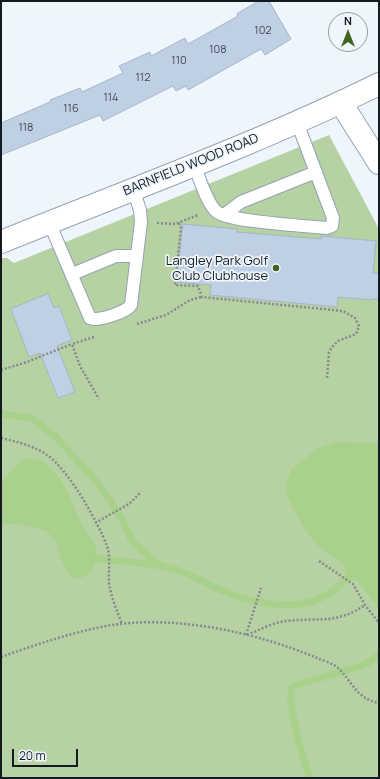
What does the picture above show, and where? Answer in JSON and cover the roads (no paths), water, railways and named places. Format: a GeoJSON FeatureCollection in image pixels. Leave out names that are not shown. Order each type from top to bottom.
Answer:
{"type":"FeatureCollection","features":[{"type":"Feature","properties":{"kind":"street","name":"BARNFIELD WOOD ROAD"},"geometry":{"type":"LineString","coordinates":[[1,242],[297,122],[341,103],[379,84]]}},
{"type":"Feature","properties":{"kind":"street"},"geometry":{"type":"LineString","coordinates":[[341,103],[379,163]]}},
{"type":"Feature","properties":{"kind":"lane"},"geometry":{"type":"LineString","coordinates":[[194,164],[208,198],[219,212],[234,218],[327,228],[332,226],[333,218],[297,122]]}},
{"type":"Feature","properties":{"kind":"lane"},"geometry":{"type":"LineString","coordinates":[[219,212],[316,172]]}},
{"type":"Feature","properties":{"kind":"lane"},"geometry":{"type":"LineString","coordinates":[[49,222],[90,318],[96,320],[123,312],[131,305],[141,222],[140,210],[133,189]]}},
{"type":"Feature","properties":{"kind":"lane"},"geometry":{"type":"LineString","coordinates":[[73,277],[75,273],[116,256],[136,256]]}},
{"type":"Feature","properties":{"kind":"waterway"},"geometry":{"type":"LineString","coordinates":[[1,414],[32,418],[56,437],[96,481],[111,501],[133,543],[160,565]]}},
{"type":"Feature","properties":{"kind":"waterway"},"geometry":{"type":"LineString","coordinates":[[97,558],[145,563],[175,569],[234,595],[249,600],[282,605],[314,601],[328,594],[341,584]]}},
{"type":"Feature","properties":{"kind":"waterway"},"geometry":{"type":"LineString","coordinates":[[310,778],[293,718],[291,706],[292,688],[297,685],[361,666],[370,662],[379,655]]}},
{"type":"Feature","properties":{"kind":"place","name":"Langley Park Golf Club Clubhouse"},"geometry":{"type":"Point","coordinates":[276,268]}}]}
